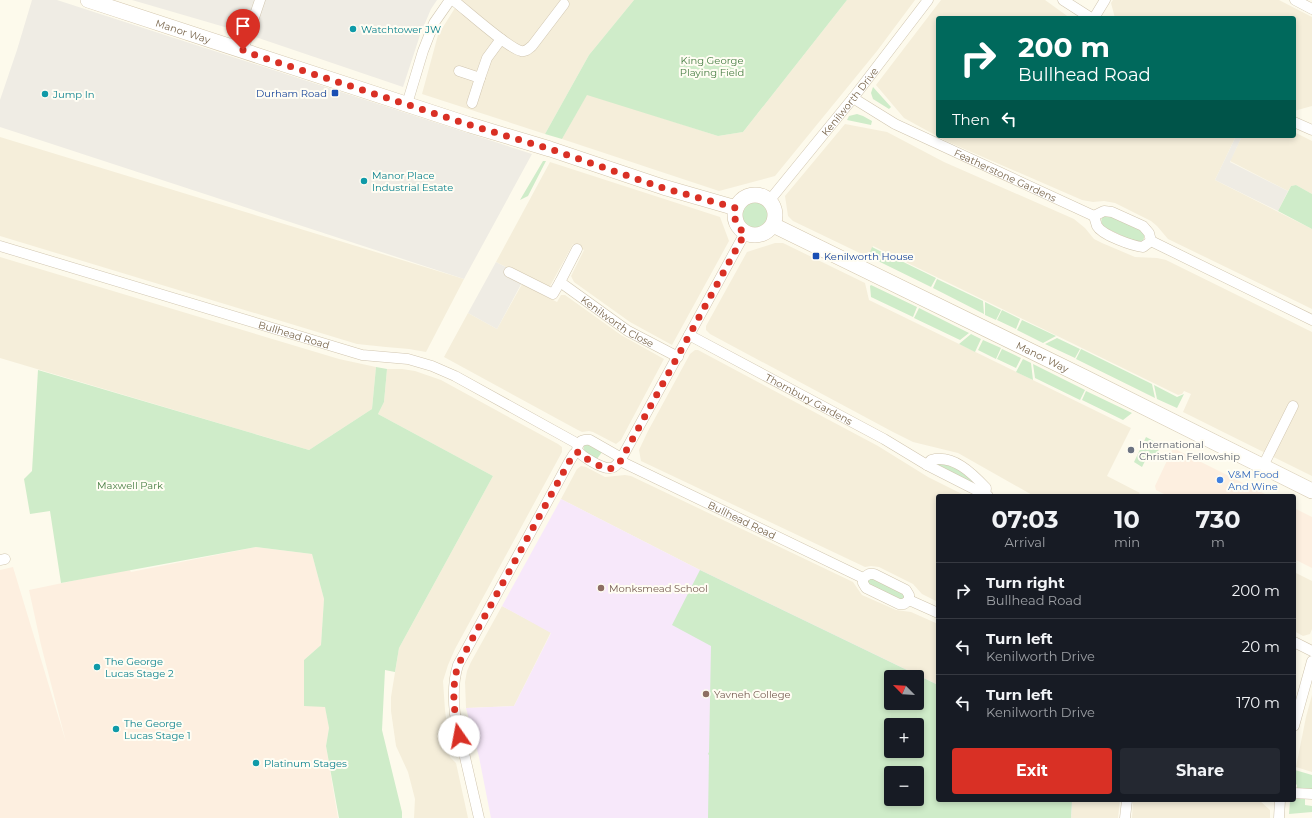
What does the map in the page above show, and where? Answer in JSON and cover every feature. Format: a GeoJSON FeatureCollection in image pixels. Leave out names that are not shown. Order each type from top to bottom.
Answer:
{"type":"FeatureCollection","features":[{"type":"Feature","properties":{"kind":"street","name":"Manor Way"},"geometry":{"type":"LineString","coordinates":[[88,0],[550,149],[663,188],[736,208]]}},
{"type":"Feature","properties":{"kind":"street"},"geometry":{"type":"LineString","coordinates":[[243,50],[260,0]]}},
{"type":"Feature","properties":{"kind":"street"},"geometry":{"type":"LineString","coordinates":[[407,104],[423,51],[434,23],[450,0]]}},
{"type":"Feature","properties":{"kind":"street"},"geometry":{"type":"LineString","coordinates":[[453,0],[501,39],[515,49],[522,51],[532,46],[564,4]]}},
{"type":"Feature","properties":{"kind":"street","name":"Kenilworth Drive"},"geometry":{"type":"LineString","coordinates":[[769,201],[853,98],[928,0]]}},
{"type":"Feature","properties":{"kind":"street"},"geometry":{"type":"LineString","coordinates":[[1063,0],[1090,16]]}},
{"type":"Feature","properties":{"kind":"street"},"geometry":{"type":"LineString","coordinates":[[1094,16],[1105,0]]}},
{"type":"Feature","properties":{"kind":"street"},"geometry":{"type":"LineString","coordinates":[[1295,0],[1312,9]]}},
{"type":"Feature","properties":{"kind":"street"},"geometry":{"type":"LineString","coordinates":[[472,103],[487,58],[501,39]]}},
{"type":"Feature","properties":{"kind":"street"},"geometry":{"type":"LineString","coordinates":[[459,71],[480,78]]}},
{"type":"Feature","properties":{"kind":"street","name":"Featherstone Gardens"},"geometry":{"type":"LineString","coordinates":[[853,98],[895,124],[1094,216]]}},
{"type":"Feature","properties":{"kind":"street"},"geometry":{"type":"LineString","coordinates":[[1296,123],[1311,128]]}},
{"type":"Feature","properties":{"kind":"street"},"geometry":{"type":"LineString","coordinates":[[751,195],[764,197],[773,206],[775,212],[773,225],[764,234],[751,236],[745,233],[737,225],[734,213],[736,208],[739,202],[751,195]]}},
{"type":"Feature","properties":{"kind":"street"},"geometry":{"type":"LineString","coordinates":[[1151,241],[1143,247],[1134,246],[1102,231],[1097,225],[1094,216],[1104,211],[1112,212],[1143,226],[1149,233],[1151,241],[1312,320]]}},
{"type":"Feature","properties":{"kind":"street","name":"Manor Way"},"geometry":{"type":"LineString","coordinates":[[773,225],[1084,377],[1312,491]]}},
{"type":"Feature","properties":{"kind":"street"},"geometry":{"type":"LineString","coordinates":[[620,462],[745,233]]}},
{"type":"Feature","properties":{"kind":"street","name":"Bullhead Road"},"geometry":{"type":"LineString","coordinates":[[0,246],[362,355],[408,359],[432,366],[455,376],[578,448],[583,457],[607,469],[615,468],[620,462]]}},
{"type":"Feature","properties":{"kind":"street"},"geometry":{"type":"LineString","coordinates":[[508,272],[553,294],[577,250]]}},
{"type":"Feature","properties":{"kind":"street","name":"Kenilworth Close"},"geometry":{"type":"LineString","coordinates":[[560,282],[628,331],[678,357]]}},
{"type":"Feature","properties":{"kind":"street","name":"Thornbury Gardens"},"geometry":{"type":"LineString","coordinates":[[689,335],[884,439],[927,465],[984,494]]}},
{"type":"Feature","properties":{"kind":"street"},"geometry":{"type":"LineString","coordinates":[[1263,466],[1292,406]]}},
{"type":"Feature","properties":{"kind":"street","name":"Bullhead Road"},"geometry":{"type":"LineString","coordinates":[[578,448],[581,441],[586,439],[590,440],[618,456],[620,462],[863,578]]}},
{"type":"Feature","properties":{"kind":"street"},"geometry":{"type":"LineString","coordinates":[[479,818],[455,714],[453,700],[455,673],[565,468],[578,448]]}},
{"type":"Feature","properties":{"kind":"street","name":"Thornbury Gardens"},"geometry":{"type":"LineString","coordinates":[[927,465],[931,460],[939,458],[957,464],[974,475],[986,488],[986,494]]}},
{"type":"Feature","properties":{"kind":"street","name":"Bullhead Road"},"geometry":{"type":"LineString","coordinates":[[863,578],[869,574],[874,574],[906,590],[909,595],[909,600]]}},
{"type":"Feature","properties":{"kind":"street","name":"Bullhead Road"},"geometry":{"type":"LineString","coordinates":[[863,578],[863,584],[866,588],[873,592],[899,604],[904,604],[909,600]]}},
{"type":"Feature","properties":{"kind":"street","name":"Bullhead Road"},"geometry":{"type":"LineString","coordinates":[[909,600],[936,612]]}},
{"type":"Feature","properties":{"kind":"street"},"geometry":{"type":"LineString","coordinates":[[1296,643],[1312,651]]}},
{"type":"Feature","properties":{"kind":"street"},"geometry":{"type":"LineString","coordinates":[[1296,719],[1312,661]]}},
{"type":"Feature","properties":{"kind":"street"},"geometry":{"type":"LineString","coordinates":[[1296,793],[1312,794]]}},
{"type":"Feature","properties":{"kind":"street"},"geometry":{"type":"LineString","coordinates":[[1125,818],[1126,802]]}},
{"type":"Feature","properties":{"kind":"street"},"geometry":{"type":"LineString","coordinates":[[1279,818],[1280,802]]}},
{"type":"Feature","properties":{"kind":"shaded area"},"geometry":{"type":"Polygon","coordinates":[[[32,0],[57,0],[532,154],[464,279],[0,127],[0,100],[32,0]]]}},
{"type":"Feature","properties":{"kind":"shaded area"},"geometry":{"type":"Polygon","coordinates":[[[132,0],[437,0],[431,9],[420,35],[403,87],[235,30],[132,0]]]}},
{"type":"Feature","properties":{"kind":"shaded area"},"geometry":{"type":"Polygon","coordinates":[[[460,0],[634,0],[589,55],[545,134],[422,94],[438,35],[460,0]]]}},
{"type":"Feature","properties":{"kind":"shaded area"},"geometry":{"type":"Polygon","coordinates":[[[847,0],[915,0],[877,51],[775,176],[719,191],[562,139],[587,94],[718,136],[743,132],[847,0]]]}},
{"type":"Feature","properties":{"kind":"shaded area"},"geometry":{"type":"Polygon","coordinates":[[[941,0],[1045,0],[1067,16],[936,16],[936,136],[904,118],[876,85],[941,0]]]}},
{"type":"Feature","properties":{"kind":"shaded area"},"geometry":{"type":"Polygon","coordinates":[[[1113,0],[1279,0],[1312,17],[1312,106],[1296,110],[1296,16],[1114,16],[1111,3],[1113,0]]]}},
{"type":"Feature","properties":{"kind":"shaded area"},"geometry":{"type":"Polygon","coordinates":[[[845,124],[887,132],[944,162],[1074,219],[1085,228],[1094,239],[1102,243],[1135,257],[1166,260],[1312,332],[1312,476],[1183,412],[1191,394],[1184,391],[1182,394],[1178,395],[873,246],[868,257],[793,221],[788,216],[785,196],[845,124]]]}},
{"type":"Feature","properties":{"kind":"shaded area"},"geometry":{"type":"Polygon","coordinates":[[[1296,133],[1312,141],[1312,194],[1296,185],[1291,186],[1288,191],[1230,161],[1241,138],[1296,138],[1296,133]]]}},
{"type":"Feature","properties":{"kind":"shaded area"},"geometry":{"type":"Polygon","coordinates":[[[0,137],[464,279],[426,352],[357,344],[0,236],[0,137]]]}},
{"type":"Feature","properties":{"kind":"shaded area"},"geometry":{"type":"Polygon","coordinates":[[[941,138],[1235,138],[1215,180],[1312,229],[1312,309],[1168,239],[1151,221],[1115,203],[1082,200],[941,138]]]}},
{"type":"Feature","properties":{"kind":"shaded area"},"geometry":{"type":"Polygon","coordinates":[[[1235,138],[1241,138],[1230,162],[1288,191],[1278,211],[1215,180],[1235,138]]]}},
{"type":"Feature","properties":{"kind":"shaded area"},"geometry":{"type":"Polygon","coordinates":[[[550,162],[720,217],[729,241],[672,345],[630,322],[574,282],[571,276],[584,250],[573,244],[549,288],[496,262],[550,162]]]}},
{"type":"Feature","properties":{"kind":"shaded area"},"geometry":{"type":"Polygon","coordinates":[[[775,243],[783,243],[865,283],[869,300],[1131,428],[1107,476],[1140,493],[1030,494],[958,453],[913,442],[710,334],[706,330],[706,326],[747,252],[775,243]]]}},
{"type":"Feature","properties":{"kind":"shaded area"},"geometry":{"type":"Polygon","coordinates":[[[0,257],[339,359],[376,367],[372,409],[309,450],[0,358],[0,257]]]}},
{"type":"Feature","properties":{"kind":"shaded area"},"geometry":{"type":"Polygon","coordinates":[[[496,262],[525,277],[497,329],[468,313],[496,262]]]}},
{"type":"Feature","properties":{"kind":"shaded area"},"geometry":{"type":"Polygon","coordinates":[[[522,284],[557,302],[561,295],[565,295],[621,335],[664,359],[621,440],[616,444],[593,432],[582,432],[576,429],[444,357],[468,313],[497,329],[522,284]]]}},
{"type":"Feature","properties":{"kind":"shaded area"},"geometry":{"type":"Polygon","coordinates":[[[695,350],[698,350],[878,446],[928,477],[962,494],[936,494],[936,601],[922,594],[913,584],[879,567],[865,567],[641,461],[639,450],[690,354],[695,350]]]}},
{"type":"Feature","properties":{"kind":"shaded area"},"geometry":{"type":"Polygon","coordinates":[[[387,369],[415,371],[441,380],[562,447],[562,452],[455,649],[443,681],[448,733],[446,740],[450,757],[456,763],[468,818],[414,818],[415,799],[408,772],[396,746],[391,711],[391,697],[399,648],[493,476],[378,414],[384,402],[387,369]]]}},
{"type":"Feature","properties":{"kind":"shaded area"},"geometry":{"type":"Polygon","coordinates":[[[1173,448],[1265,494],[1164,494],[1156,490],[1155,486],[1173,448]]]}},
{"type":"Feature","properties":{"kind":"shaded area"},"geometry":{"type":"Polygon","coordinates":[[[581,466],[605,477],[625,475],[631,476],[853,582],[862,595],[896,610],[911,612],[936,623],[936,684],[924,678],[924,670],[907,670],[700,570],[561,499],[577,469],[581,466]]]}},
{"type":"Feature","properties":{"kind":"shaded area","name":"Yavneh College"},"geometry":{"type":"Polygon","coordinates":[[[561,499],[700,570],[907,670],[884,670],[884,710],[924,710],[924,678],[936,684],[936,802],[1072,802],[1071,818],[491,818],[479,757],[466,708],[514,706],[551,633],[502,606],[561,499]]]}},
{"type":"Feature","properties":{"kind":"shaded area"},"geometry":{"type":"Polygon","coordinates":[[[1296,509],[1312,517],[1312,568],[1296,560],[1296,509]]]}},
{"type":"Feature","properties":{"kind":"shaded area"},"geometry":{"type":"Polygon","coordinates":[[[256,547],[312,554],[324,599],[321,645],[304,660],[304,705],[325,706],[329,728],[326,746],[338,818],[0,818],[0,570],[13,567],[66,742],[41,645],[29,590],[129,569],[131,572],[256,547]]]}},
{"type":"Feature","properties":{"kind":"shaded area"},"geometry":{"type":"Polygon","coordinates":[[[1296,573],[1312,581],[1312,629],[1310,634],[1303,636],[1296,632],[1296,573]]]}},
{"type":"Feature","properties":{"kind":"shaded area"},"geometry":{"type":"Polygon","coordinates":[[[502,606],[551,632],[514,706],[466,708],[465,682],[467,671],[502,606]]]}},
{"type":"Feature","properties":{"kind":"shaded area"},"geometry":{"type":"Polygon","coordinates":[[[1312,695],[1312,772],[1296,767],[1312,695]]]}},
{"type":"Feature","properties":{"kind":"shaded area"},"geometry":{"type":"Polygon","coordinates":[[[1072,802],[1120,802],[1118,818],[1071,818],[1072,802]]]}},
{"type":"Feature","properties":{"kind":"shaded area"},"geometry":{"type":"Polygon","coordinates":[[[1133,802],[1261,802],[1270,810],[1270,818],[1132,818],[1133,802]]]}},
{"type":"Feature","properties":{"kind":"green space","name":"King George Playing Field"},"geometry":{"type":"Polygon","coordinates":[[[634,0],[847,0],[743,132],[718,136],[587,95],[562,139],[545,134],[589,55],[634,0]]]}},
{"type":"Feature","properties":{"kind":"green space"},"geometry":{"type":"Polygon","coordinates":[[[873,87],[891,107],[889,109],[873,99],[871,93],[873,87]]]}},
{"type":"Feature","properties":{"kind":"green space"},"geometry":{"type":"Polygon","coordinates":[[[857,114],[872,121],[871,125],[847,120],[849,116],[857,114]]]}},
{"type":"Feature","properties":{"kind":"green space"},"geometry":{"type":"Polygon","coordinates":[[[543,161],[546,161],[528,196],[520,200],[543,161]]]}},
{"type":"Feature","properties":{"kind":"green space"},"geometry":{"type":"Polygon","coordinates":[[[1296,185],[1312,194],[1312,229],[1278,211],[1291,186],[1296,185]]]}},
{"type":"Feature","properties":{"kind":"green space"},"geometry":{"type":"Polygon","coordinates":[[[754,200],[760,201],[768,209],[768,221],[760,229],[754,230],[748,229],[740,221],[739,215],[740,209],[748,201],[754,200]]]}},
{"type":"Feature","properties":{"kind":"green space"},"geometry":{"type":"Polygon","coordinates":[[[1104,215],[1110,215],[1142,230],[1144,233],[1144,239],[1142,242],[1135,242],[1104,227],[1101,221],[1104,215]]]}},
{"type":"Feature","properties":{"kind":"green space"},"geometry":{"type":"Polygon","coordinates":[[[872,247],[884,253],[875,261],[868,257],[872,247]]]}},
{"type":"Feature","properties":{"kind":"green space"},"geometry":{"type":"Polygon","coordinates":[[[887,254],[936,278],[931,287],[878,261],[887,254]]]}},
{"type":"Feature","properties":{"kind":"green space"},"geometry":{"type":"Polygon","coordinates":[[[937,279],[983,301],[984,314],[933,288],[937,279]]]}},
{"type":"Feature","properties":{"kind":"green space"},"geometry":{"type":"Polygon","coordinates":[[[871,285],[917,307],[913,317],[871,297],[871,285]]]}},
{"type":"Feature","properties":{"kind":"green space"},"geometry":{"type":"Polygon","coordinates":[[[985,302],[1001,310],[996,320],[985,315],[985,302]]]}},
{"type":"Feature","properties":{"kind":"green space"},"geometry":{"type":"Polygon","coordinates":[[[919,308],[969,333],[960,340],[914,318],[919,308]]]}},
{"type":"Feature","properties":{"kind":"green space"},"geometry":{"type":"Polygon","coordinates":[[[1002,310],[1020,319],[1016,329],[997,320],[1002,310]]]}},
{"type":"Feature","properties":{"kind":"green space"},"geometry":{"type":"Polygon","coordinates":[[[1022,320],[1056,336],[1043,343],[1017,330],[1022,320]]]}},
{"type":"Feature","properties":{"kind":"green space"},"geometry":{"type":"Polygon","coordinates":[[[971,334],[981,339],[975,352],[959,344],[971,334]]]}},
{"type":"Feature","properties":{"kind":"green space"},"geometry":{"type":"Polygon","coordinates":[[[1057,338],[1080,349],[1075,358],[1045,344],[1057,338]]]}},
{"type":"Feature","properties":{"kind":"green space"},"geometry":{"type":"Polygon","coordinates":[[[983,340],[1001,348],[996,359],[978,350],[983,340]]]}},
{"type":"Feature","properties":{"kind":"green space"},"geometry":{"type":"Polygon","coordinates":[[[1002,349],[1021,358],[1016,368],[997,359],[1002,349]]]}},
{"type":"Feature","properties":{"kind":"green space"},"geometry":{"type":"Polygon","coordinates":[[[1081,349],[1152,384],[1155,398],[1076,359],[1081,349]]]}},
{"type":"Feature","properties":{"kind":"green space"},"geometry":{"type":"Polygon","coordinates":[[[1023,359],[1031,363],[1033,380],[1016,372],[1023,359]]]}},
{"type":"Feature","properties":{"kind":"green space"},"geometry":{"type":"Polygon","coordinates":[[[1033,364],[1085,390],[1080,400],[1035,378],[1033,364]]]}},
{"type":"Feature","properties":{"kind":"green space","name":"Maxwell Park"},"geometry":{"type":"Polygon","coordinates":[[[376,367],[387,369],[384,402],[378,414],[493,476],[399,648],[395,672],[385,670],[382,730],[402,812],[402,818],[339,818],[326,746],[329,728],[325,707],[304,706],[304,660],[321,645],[324,599],[312,554],[256,547],[61,583],[50,511],[30,514],[24,479],[32,471],[38,370],[309,450],[372,409],[376,367]]]}},
{"type":"Feature","properties":{"kind":"green space"},"geometry":{"type":"Polygon","coordinates":[[[1154,385],[1177,397],[1184,394],[1177,408],[1157,399],[1154,385]]]}},
{"type":"Feature","properties":{"kind":"green space"},"geometry":{"type":"Polygon","coordinates":[[[1086,391],[1132,413],[1123,420],[1082,400],[1086,391]]]}},
{"type":"Feature","properties":{"kind":"green space"},"geometry":{"type":"Polygon","coordinates":[[[1146,437],[1161,445],[1153,462],[1145,456],[1143,460],[1145,461],[1142,467],[1134,462],[1146,437]]]}},
{"type":"Feature","properties":{"kind":"green space"},"geometry":{"type":"Polygon","coordinates":[[[587,444],[602,452],[597,459],[583,451],[584,446],[587,444]]]}},
{"type":"Feature","properties":{"kind":"green space"},"geometry":{"type":"Polygon","coordinates":[[[940,461],[968,474],[978,486],[937,465],[940,461]]]}},
{"type":"Feature","properties":{"kind":"green space"},"geometry":{"type":"Polygon","coordinates":[[[700,570],[907,670],[884,670],[884,710],[924,710],[924,678],[936,684],[936,802],[1072,802],[1071,818],[708,818],[711,646],[672,625],[700,570]]]}},
{"type":"Feature","properties":{"kind":"green space"},"geometry":{"type":"Polygon","coordinates":[[[872,577],[906,596],[902,601],[868,585],[866,581],[872,577]]]}},
{"type":"Feature","properties":{"kind":"green space"},"geometry":{"type":"Polygon","coordinates":[[[1296,770],[1312,775],[1312,791],[1297,789],[1296,770]]]}},
{"type":"Feature","properties":{"kind":"green space"},"geometry":{"type":"Polygon","coordinates":[[[1296,798],[1305,799],[1305,805],[1312,806],[1312,812],[1289,814],[1290,802],[1296,802],[1296,798]]]}},
{"type":"Feature","properties":{"kind":"place","name":"Watchtower JW"},"geometry":{"type":"Point","coordinates":[353,29]}},
{"type":"Feature","properties":{"kind":"place","name":"Durham Road"},"geometry":{"type":"Point","coordinates":[335,93]}},
{"type":"Feature","properties":{"kind":"place","name":"Jump In"},"geometry":{"type":"Point","coordinates":[45,94]}},
{"type":"Feature","properties":{"kind":"place","name":"Manor Place Industrial Estate"},"geometry":{"type":"Point","coordinates":[364,181]}},
{"type":"Feature","properties":{"kind":"place","name":"Kenilworth House"},"geometry":{"type":"Point","coordinates":[816,256]}},
{"type":"Feature","properties":{"kind":"place","name":"International Christian Fellowship"},"geometry":{"type":"Point","coordinates":[1131,450]}},
{"type":"Feature","properties":{"kind":"place","name":"V&M Food And Wine"},"geometry":{"type":"Point","coordinates":[1220,480]}},
{"type":"Feature","properties":{"kind":"place","name":"Monksmead School"},"geometry":{"type":"Point","coordinates":[601,588]}},
{"type":"Feature","properties":{"kind":"place","name":"The George Lucas Stage 2"},"geometry":{"type":"Point","coordinates":[97,667]}},
{"type":"Feature","properties":{"kind":"place","name":"Yavneh College"},"geometry":{"type":"Point","coordinates":[706,694]}},
{"type":"Feature","properties":{"kind":"place","name":"The George Lucas Stage 1"},"geometry":{"type":"Point","coordinates":[116,729]}},
{"type":"Feature","properties":{"kind":"place","name":"Platinum Stages"},"geometry":{"type":"Point","coordinates":[256,763]}},
{"type":"Feature","properties":{"kind":"route"},"geometry":{"type":"LineString","coordinates":[[243,50],[470,125],[550,149],[663,188],[736,208],[734,213],[737,225],[740,230],[745,233],[620,462],[615,468],[607,469],[583,457],[578,452],[574,454],[569,462],[458,665],[455,673],[453,700],[459,736]]}}]}
